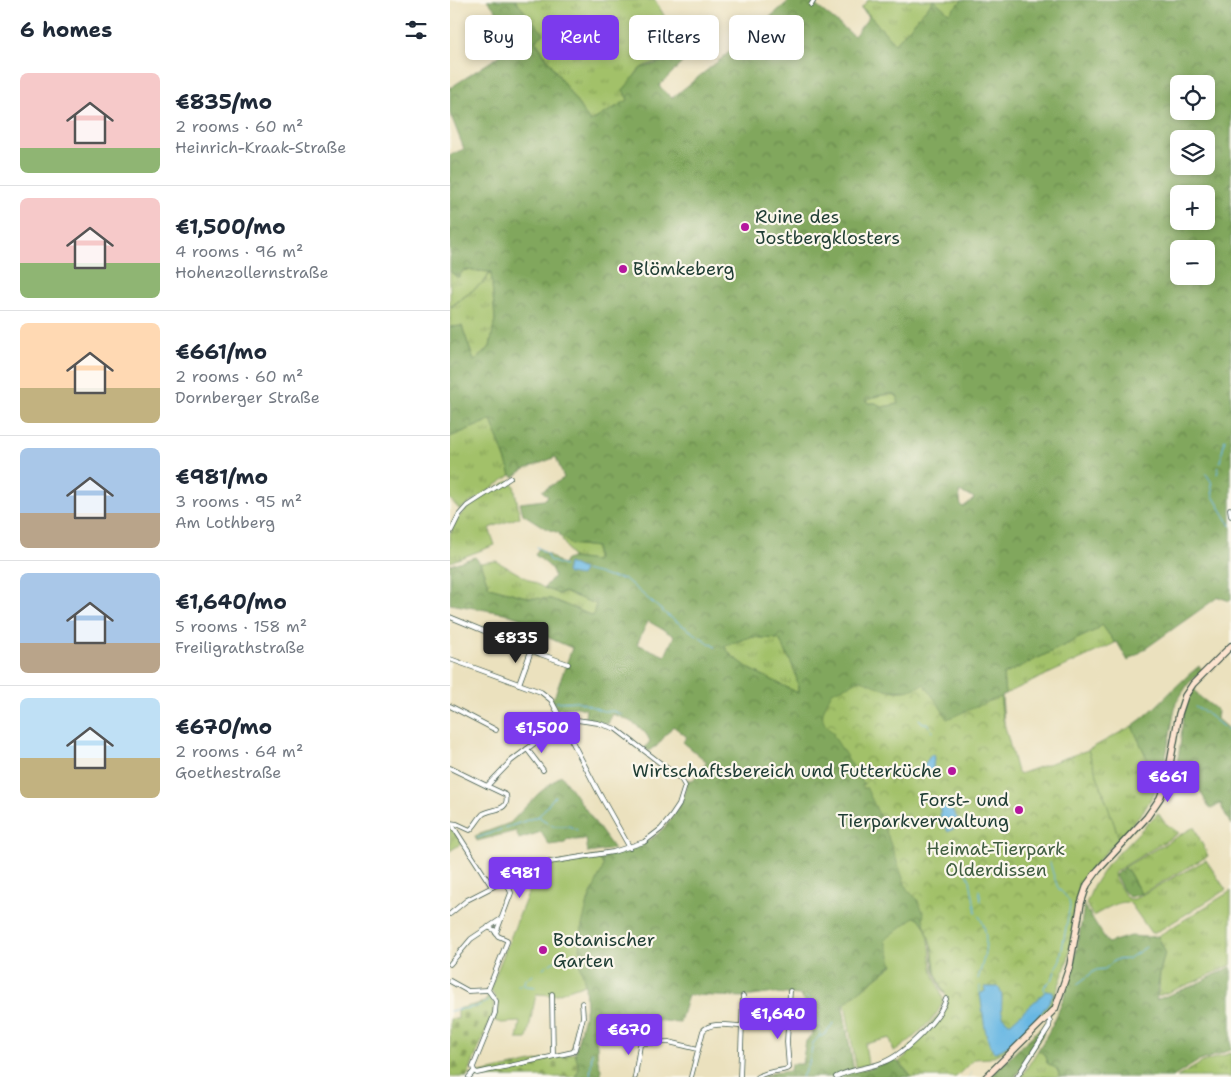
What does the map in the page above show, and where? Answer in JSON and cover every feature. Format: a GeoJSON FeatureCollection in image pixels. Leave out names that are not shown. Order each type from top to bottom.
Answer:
{"type":"FeatureCollection","features":[{"type":"Feature","properties":{"kind":"main road"},"geometry":{"type":"LineString","coordinates":[[986,1077],[1048,1016],[1058,1002],[1070,966],[1081,903],[1087,885],[1098,870],[1147,817],[1160,798],[1167,780],[1179,714],[1185,696],[1193,684],[1231,646]]}},
{"type":"Feature","properties":{"kind":"street"},"geometry":{"type":"LineString","coordinates":[[811,4],[814,0]]}},
{"type":"Feature","properties":{"kind":"street"},"geometry":{"type":"LineString","coordinates":[[450,532],[467,506],[510,478]]}},
{"type":"Feature","properties":{"kind":"street"},"geometry":{"type":"LineString","coordinates":[[1230,509],[1231,516]]}},
{"type":"Feature","properties":{"kind":"street"},"geometry":{"type":"LineString","coordinates":[[450,617],[531,651],[568,664]]}},
{"type":"Feature","properties":{"kind":"street"},"geometry":{"type":"LineString","coordinates":[[519,684],[531,651]]}},
{"type":"Feature","properties":{"kind":"street"},"geometry":{"type":"LineString","coordinates":[[450,659],[545,694],[562,721],[630,848]]}},
{"type":"Feature","properties":{"kind":"street"},"geometry":{"type":"LineString","coordinates":[[450,706],[496,730]]}},
{"type":"Feature","properties":{"kind":"street"},"geometry":{"type":"LineString","coordinates":[[450,914],[462,903],[541,862],[613,852],[644,842],[667,823],[679,805],[685,786],[681,779],[616,729],[598,723],[579,720],[562,721],[507,764],[487,786]]}},
{"type":"Feature","properties":{"kind":"street"},"geometry":{"type":"LineString","coordinates":[[527,749],[543,770]]}},
{"type":"Feature","properties":{"kind":"street"},"geometry":{"type":"LineString","coordinates":[[450,768],[506,795],[506,803],[499,810],[483,814],[470,830],[457,824],[452,824]]}},
{"type":"Feature","properties":{"kind":"street"},"geometry":{"type":"LineString","coordinates":[[452,824],[492,887]]}},
{"type":"Feature","properties":{"kind":"street"},"geometry":{"type":"LineString","coordinates":[[496,933],[512,891],[506,879]]}},
{"type":"Feature","properties":{"kind":"street"},"geometry":{"type":"LineString","coordinates":[[450,964],[468,941],[502,919]]}},
{"type":"Feature","properties":{"kind":"street"},"geometry":{"type":"LineString","coordinates":[[488,927],[507,942],[488,990]]}},
{"type":"Feature","properties":{"kind":"street"},"geometry":{"type":"LineString","coordinates":[[450,981],[468,991],[488,990]]}},
{"type":"Feature","properties":{"kind":"street"},"geometry":{"type":"LineString","coordinates":[[469,1077],[474,1071],[473,1067],[495,1013],[496,1001],[488,990]]}},
{"type":"Feature","properties":{"kind":"street"},"geometry":{"type":"LineString","coordinates":[[758,1077],[766,1072],[789,1068],[787,1042],[790,1018],[790,991]]}},
{"type":"Feature","properties":{"kind":"street"},"geometry":{"type":"LineString","coordinates":[[552,994],[553,1056]]}},
{"type":"Feature","properties":{"kind":"street"},"geometry":{"type":"LineString","coordinates":[[740,1077],[743,996]]}},
{"type":"Feature","properties":{"kind":"street"},"geometry":{"type":"LineString","coordinates":[[836,1077],[855,1068],[884,1062],[899,1054],[942,1010],[946,999]]}},
{"type":"Feature","properties":{"kind":"street"},"geometry":{"type":"LineString","coordinates":[[474,1071],[476,1073],[573,1052],[583,1017],[582,1003]]}},
{"type":"Feature","properties":{"kind":"street"},"geometry":{"type":"LineString","coordinates":[[1017,1077],[1049,1027],[1050,1021],[1048,1016]]}},
{"type":"Feature","properties":{"kind":"street"},"geometry":{"type":"LineString","coordinates":[[690,1077],[703,1031],[707,1027],[713,1025],[742,1026]]}},
{"type":"Feature","properties":{"kind":"street"},"geometry":{"type":"LineString","coordinates":[[635,1077],[640,1044],[648,1041],[661,1041],[698,1050]]}},
{"type":"Feature","properties":{"kind":"green space"},"geometry":{"type":"Polygon","coordinates":[[[487,0],[515,0],[528,15],[500,15],[487,0]]]}},
{"type":"Feature","properties":{"kind":"green space"},"geometry":{"type":"Polygon","coordinates":[[[515,0],[655,0],[664,15],[629,15],[629,60],[664,60],[641,68],[634,78],[628,100],[590,122],[548,60],[619,60],[619,15],[542,15],[542,33],[532,21],[532,15],[527,15],[515,0]]]}},
{"type":"Feature","properties":{"kind":"green space"},"geometry":{"type":"Polygon","coordinates":[[[790,0],[809,0],[854,36],[869,17],[862,7],[895,44],[934,0],[949,13],[962,0],[1231,0],[1231,600],[1218,597],[1128,661],[1117,642],[1115,643],[1102,625],[1096,630],[1003,675],[1005,694],[1002,696],[1004,723],[1000,697],[957,739],[924,685],[912,691],[887,690],[842,741],[934,889],[944,994],[935,972],[928,932],[925,926],[914,917],[885,940],[893,964],[845,1003],[843,1008],[854,1071],[872,1068],[895,1059],[912,1077],[763,1077],[772,1073],[790,1071],[791,1064],[802,1064],[806,1041],[813,1033],[811,1006],[808,1006],[800,995],[775,993],[745,997],[688,995],[680,1022],[648,1020],[645,1025],[615,1029],[612,1034],[594,1036],[602,1077],[575,1077],[579,1069],[575,1053],[586,1007],[585,984],[579,961],[582,925],[585,910],[603,865],[600,860],[594,857],[631,849],[652,838],[662,830],[670,821],[681,802],[685,792],[686,780],[693,780],[707,762],[683,742],[687,737],[673,726],[656,747],[649,751],[645,748],[650,741],[644,731],[623,718],[612,714],[608,724],[585,719],[586,709],[576,707],[557,709],[551,699],[555,695],[572,648],[531,630],[533,623],[504,613],[450,604],[450,565],[475,557],[480,563],[489,587],[530,598],[551,599],[593,616],[596,604],[564,592],[559,594],[544,588],[554,576],[553,572],[547,564],[535,555],[539,548],[563,565],[565,560],[572,558],[596,561],[596,547],[570,544],[559,533],[545,528],[523,514],[520,503],[544,500],[548,496],[542,491],[564,478],[556,457],[523,470],[514,477],[511,475],[491,420],[450,437],[450,327],[462,326],[474,361],[490,347],[495,319],[491,272],[464,270],[458,278],[450,271],[450,155],[464,149],[450,113],[450,88],[493,60],[532,60],[532,20],[542,32],[542,36],[535,41],[542,51],[542,60],[548,60],[590,122],[628,100],[623,90],[641,68],[669,60],[685,60],[659,86],[672,98],[729,52],[729,60],[804,60],[804,15],[772,15],[790,0]],[[894,394],[877,396],[866,401],[868,403],[876,403],[882,407],[898,404],[898,397],[894,394]],[[959,492],[961,506],[963,507],[974,499],[973,497],[959,492]],[[648,621],[637,644],[665,656],[674,636],[648,621]],[[750,637],[724,646],[731,655],[750,669],[798,693],[795,672],[779,639],[750,637]]]}},
{"type":"Feature","properties":{"kind":"green space"},"geometry":{"type":"Polygon","coordinates":[[[868,0],[934,0],[895,44],[862,7],[868,0]]]}},
{"type":"Feature","properties":{"kind":"green space"},"geometry":{"type":"Polygon","coordinates":[[[934,0],[962,0],[949,13],[934,0]]]}},
{"type":"Feature","properties":{"kind":"green space"},"geometry":{"type":"Polygon","coordinates":[[[542,35],[542,50],[535,40],[542,35]]]}},
{"type":"Feature","properties":{"kind":"green space"},"geometry":{"type":"Polygon","coordinates":[[[464,270],[490,272],[485,281],[450,307],[450,271],[456,277],[464,270]]]}},
{"type":"Feature","properties":{"kind":"green space"},"geometry":{"type":"Polygon","coordinates":[[[491,272],[495,319],[490,347],[474,361],[462,326],[450,327],[450,308],[485,281],[491,272]]]}},
{"type":"Feature","properties":{"kind":"green space"},"geometry":{"type":"Polygon","coordinates":[[[894,394],[899,398],[898,404],[882,407],[876,403],[868,403],[866,400],[877,396],[894,394]]]}},
{"type":"Feature","properties":{"kind":"green space"},"geometry":{"type":"Polygon","coordinates":[[[491,420],[511,475],[459,509],[450,499],[450,437],[491,420]]]}},
{"type":"Feature","properties":{"kind":"green space"},"geometry":{"type":"Polygon","coordinates":[[[509,481],[514,485],[520,517],[489,528],[495,545],[450,562],[450,535],[454,525],[474,502],[509,481]]]}},
{"type":"Feature","properties":{"kind":"green space"},"geometry":{"type":"Polygon","coordinates":[[[559,533],[571,544],[596,547],[596,561],[572,558],[559,533]]]}},
{"type":"Feature","properties":{"kind":"green space"},"geometry":{"type":"Polygon","coordinates":[[[496,561],[544,588],[559,594],[563,592],[596,604],[593,616],[551,599],[530,598],[489,587],[480,563],[496,561]]]}},
{"type":"Feature","properties":{"kind":"green space"},"geometry":{"type":"Polygon","coordinates":[[[1102,625],[1115,643],[1005,694],[1003,675],[1096,630],[1102,625]]]}},
{"type":"Feature","properties":{"kind":"green space"},"geometry":{"type":"Polygon","coordinates":[[[750,637],[779,639],[795,672],[798,693],[750,669],[731,655],[724,646],[750,637]]]}},
{"type":"Feature","properties":{"kind":"green space"},"geometry":{"type":"Polygon","coordinates":[[[1199,666],[1203,670],[1188,684],[1176,703],[1159,784],[1132,726],[1150,712],[1199,666]]]}},
{"type":"Feature","properties":{"kind":"green space","name":"Heimat-Tierpark Olderdissen"},"geometry":{"type":"Polygon","coordinates":[[[861,680],[892,691],[907,691],[924,684],[947,719],[1000,697],[1003,719],[1019,774],[1088,750],[1119,838],[1082,880],[1068,960],[1051,1007],[1012,1047],[990,1058],[974,1059],[956,1077],[912,1077],[899,1062],[907,1055],[908,1049],[946,1006],[947,998],[936,974],[932,947],[923,919],[924,914],[917,899],[907,889],[883,823],[866,787],[864,789],[862,785],[864,784],[833,735],[834,733],[828,728],[823,719],[824,709],[832,692],[861,680]]]}},
{"type":"Feature","properties":{"kind":"green space"},"geometry":{"type":"Polygon","coordinates":[[[1194,689],[1200,697],[1216,709],[1218,712],[1217,719],[1231,731],[1231,825],[1220,804],[1210,809],[1191,775],[1186,775],[1171,789],[1179,751],[1183,716],[1194,689]]]}},
{"type":"Feature","properties":{"kind":"green space"},"geometry":{"type":"Polygon","coordinates":[[[1132,726],[1159,784],[1145,809],[1119,838],[1088,750],[1132,726]]]}},
{"type":"Feature","properties":{"kind":"green space"},"geometry":{"type":"Polygon","coordinates":[[[561,775],[614,849],[588,853],[586,839],[568,839],[565,843],[549,845],[541,832],[519,839],[516,831],[477,841],[475,836],[510,823],[538,794],[561,775]]]}},
{"type":"Feature","properties":{"kind":"green space"},"geometry":{"type":"Polygon","coordinates":[[[1158,813],[1165,823],[1179,833],[1116,871],[1114,874],[1115,879],[1126,897],[1134,899],[1206,860],[1226,890],[1155,933],[1151,933],[1130,903],[1116,904],[1093,916],[1086,904],[1093,887],[1106,866],[1158,813]]]}},
{"type":"Feature","properties":{"kind":"green space"},"geometry":{"type":"Polygon","coordinates":[[[450,826],[462,843],[450,851],[450,826]]]}},
{"type":"Feature","properties":{"kind":"green space"},"geometry":{"type":"Polygon","coordinates":[[[1194,827],[1208,856],[1141,894],[1129,872],[1123,868],[1194,827]]]}},
{"type":"Feature","properties":{"kind":"green space","name":"Botanischer Garten"},"geometry":{"type":"Polygon","coordinates":[[[594,857],[600,860],[603,865],[588,901],[582,925],[579,961],[585,984],[554,995],[536,994],[527,1039],[517,1039],[520,1022],[501,1023],[495,1021],[498,1002],[490,989],[531,886],[525,883],[520,875],[540,865],[594,857]]]}},
{"type":"Feature","properties":{"kind":"green space"},"geometry":{"type":"Polygon","coordinates":[[[1123,868],[1129,872],[1141,894],[1129,897],[1123,890],[1115,875],[1123,868]]]}},
{"type":"Feature","properties":{"kind":"green space"},"geometry":{"type":"Polygon","coordinates":[[[1231,891],[1231,965],[1156,997],[1159,991],[1160,972],[1165,952],[1158,936],[1231,891]]]}},
{"type":"Feature","properties":{"kind":"green space"},"geometry":{"type":"Polygon","coordinates":[[[1084,905],[1108,943],[1130,936],[1158,936],[1165,952],[1156,1000],[1192,986],[1231,967],[1231,1050],[1197,1062],[1173,1077],[1060,1077],[1057,1069],[1047,1063],[1044,1054],[1038,1050],[1064,998],[1074,963],[1084,905]]]}},
{"type":"Feature","properties":{"kind":"green space"},"geometry":{"type":"Polygon","coordinates":[[[914,917],[920,920],[927,931],[932,968],[943,999],[941,1005],[923,1028],[894,1052],[890,1038],[865,1044],[868,1065],[856,1067],[845,1003],[893,965],[885,940],[914,917]]]}},
{"type":"Feature","properties":{"kind":"green space"},"geometry":{"type":"Polygon","coordinates":[[[489,994],[494,1003],[493,1013],[467,1077],[450,1077],[450,1019],[458,1019],[458,1009],[485,1002],[489,994]]]}},
{"type":"Feature","properties":{"kind":"green space"},"geometry":{"type":"Polygon","coordinates":[[[1039,1029],[1044,1033],[1015,1077],[990,1077],[1039,1029]]]}},
{"type":"Feature","properties":{"kind":"green space"},"geometry":{"type":"Polygon","coordinates":[[[1038,1050],[1044,1054],[1047,1063],[1057,1069],[1060,1077],[1021,1077],[1038,1050]]]}},
{"type":"Feature","properties":{"kind":"green space"},"geometry":{"type":"Polygon","coordinates":[[[575,1053],[579,1069],[575,1077],[471,1077],[471,1075],[575,1053]]]}},
{"type":"Feature","properties":{"kind":"green space"},"geometry":{"type":"Polygon","coordinates":[[[1231,1053],[1231,1077],[1177,1077],[1203,1062],[1231,1053]]]}},
{"type":"Feature","properties":{"kind":"water"},"geometry":{"type":"Polygon","coordinates":[[[568,563],[583,570],[581,576],[566,572],[568,563]]]}},
{"type":"Feature","properties":{"kind":"water"},"geometry":{"type":"Polygon","coordinates":[[[931,755],[934,758],[934,779],[921,769],[931,755]]]}},
{"type":"Feature","properties":{"kind":"water"},"geometry":{"type":"Polygon","coordinates":[[[941,803],[952,810],[961,824],[948,832],[940,815],[941,803]]]}},
{"type":"Feature","properties":{"kind":"water"},"geometry":{"type":"Polygon","coordinates":[[[985,987],[998,987],[1002,997],[1002,1015],[1009,1023],[1046,991],[1053,992],[1053,994],[1050,1001],[1028,1028],[1009,1045],[994,1052],[986,1033],[980,994],[985,991],[985,987]]]}},
{"type":"Feature","properties":{"kind":"waterway"},"geometry":{"type":"LineString","coordinates":[[1220,462],[1225,439]]}},
{"type":"Feature","properties":{"kind":"waterway"},"geometry":{"type":"LineString","coordinates":[[1217,474],[1219,467]]}},
{"type":"Feature","properties":{"kind":"waterway"},"geometry":{"type":"LineString","coordinates":[[1206,474],[1211,481],[1213,496],[1231,526]]}},
{"type":"Feature","properties":{"kind":"waterway"},"geometry":{"type":"LineString","coordinates":[[537,547],[546,553],[549,560],[564,566]]}},
{"type":"Feature","properties":{"kind":"waterway"},"geometry":{"type":"LineString","coordinates":[[583,570],[608,577],[625,579],[667,615],[715,647]]}},
{"type":"Feature","properties":{"kind":"waterway"},"geometry":{"type":"LineString","coordinates":[[556,702],[577,701],[603,711],[613,711],[623,715]]}},
{"type":"Feature","properties":{"kind":"waterway"},"geometry":{"type":"LineString","coordinates":[[1195,707],[1205,712],[1231,733]]}},
{"type":"Feature","properties":{"kind":"waterway"},"geometry":{"type":"LineString","coordinates":[[919,719],[923,723],[927,723],[933,732]]}},
{"type":"Feature","properties":{"kind":"waterway"},"geometry":{"type":"LineString","coordinates":[[477,838],[539,816],[555,796]]}},
{"type":"Feature","properties":{"kind":"waterway"},"geometry":{"type":"LineString","coordinates":[[539,817],[553,826],[569,826],[577,830]]}},
{"type":"Feature","properties":{"kind":"waterway"},"geometry":{"type":"LineString","coordinates":[[1045,992],[1044,987],[1053,978],[1060,960],[1070,906],[1068,899],[1058,887],[1050,862]]}},
{"type":"Feature","properties":{"kind":"waterway"},"geometry":{"type":"LineString","coordinates":[[965,870],[970,880],[976,913]]}},
{"type":"Feature","properties":{"kind":"waterway"},"geometry":{"type":"LineString","coordinates":[[979,890],[981,901]]}},
{"type":"Feature","properties":{"kind":"waterway"},"geometry":{"type":"LineString","coordinates":[[978,979],[986,947],[985,931],[979,916]]}},
{"type":"Feature","properties":{"kind":"waterway"},"geometry":{"type":"LineString","coordinates":[[1076,985],[1096,970],[1105,969],[1115,960],[1128,959],[1146,947]]}},
{"type":"Feature","properties":{"kind":"waterway"},"geometry":{"type":"LineString","coordinates":[[558,959],[574,959]]}},
{"type":"Feature","properties":{"kind":"waterway"},"geometry":{"type":"LineString","coordinates":[[550,964],[557,960]]}},
{"type":"Feature","properties":{"kind":"waterway"},"geometry":{"type":"LineString","coordinates":[[543,968],[547,965]]}},
{"type":"Feature","properties":{"kind":"waterway"},"geometry":{"type":"LineString","coordinates":[[523,984],[526,979],[533,975]]}},
{"type":"Feature","properties":{"kind":"waterway"},"geometry":{"type":"LineString","coordinates":[[518,985],[535,987]]}},
{"type":"Feature","properties":{"kind":"waterway"},"geometry":{"type":"LineString","coordinates":[[980,986],[980,993]]}},
{"type":"Feature","properties":{"kind":"waterway"},"geometry":{"type":"LineString","coordinates":[[450,1011],[472,1008],[487,1002],[491,998]]}},
{"type":"Feature","properties":{"kind":"waterway"},"geometry":{"type":"LineString","coordinates":[[802,1077],[809,1063],[813,1043],[820,1035],[815,1010],[807,998]]}},
{"type":"Feature","properties":{"kind":"waterway"},"geometry":{"type":"LineString","coordinates":[[820,1037],[834,1023]]}},
{"type":"Feature","properties":{"kind":"waterway"},"geometry":{"type":"LineString","coordinates":[[590,1077],[592,1052]]}},
{"type":"Feature","properties":{"kind":"waterway"},"geometry":{"type":"LineString","coordinates":[[969,1077],[971,1073]]}},
{"type":"Feature","properties":{"kind":"place","name":"Ruine des Jostbergklosters"},"geometry":{"type":"Point","coordinates":[745,227]}},
{"type":"Feature","properties":{"kind":"place","name":"Blömkeberg"},"geometry":{"type":"Point","coordinates":[623,269]}},
{"type":"Feature","properties":{"kind":"place","name":"Wirtschaftsbereich und Futterküche"},"geometry":{"type":"Point","coordinates":[952,771]}},
{"type":"Feature","properties":{"kind":"place","name":"Forst- und Tierparkverwaltung"},"geometry":{"type":"Point","coordinates":[1019,810]}},
{"type":"Feature","properties":{"kind":"place","name":"Botanischer Garten"},"geometry":{"type":"Point","coordinates":[543,950]}}]}
